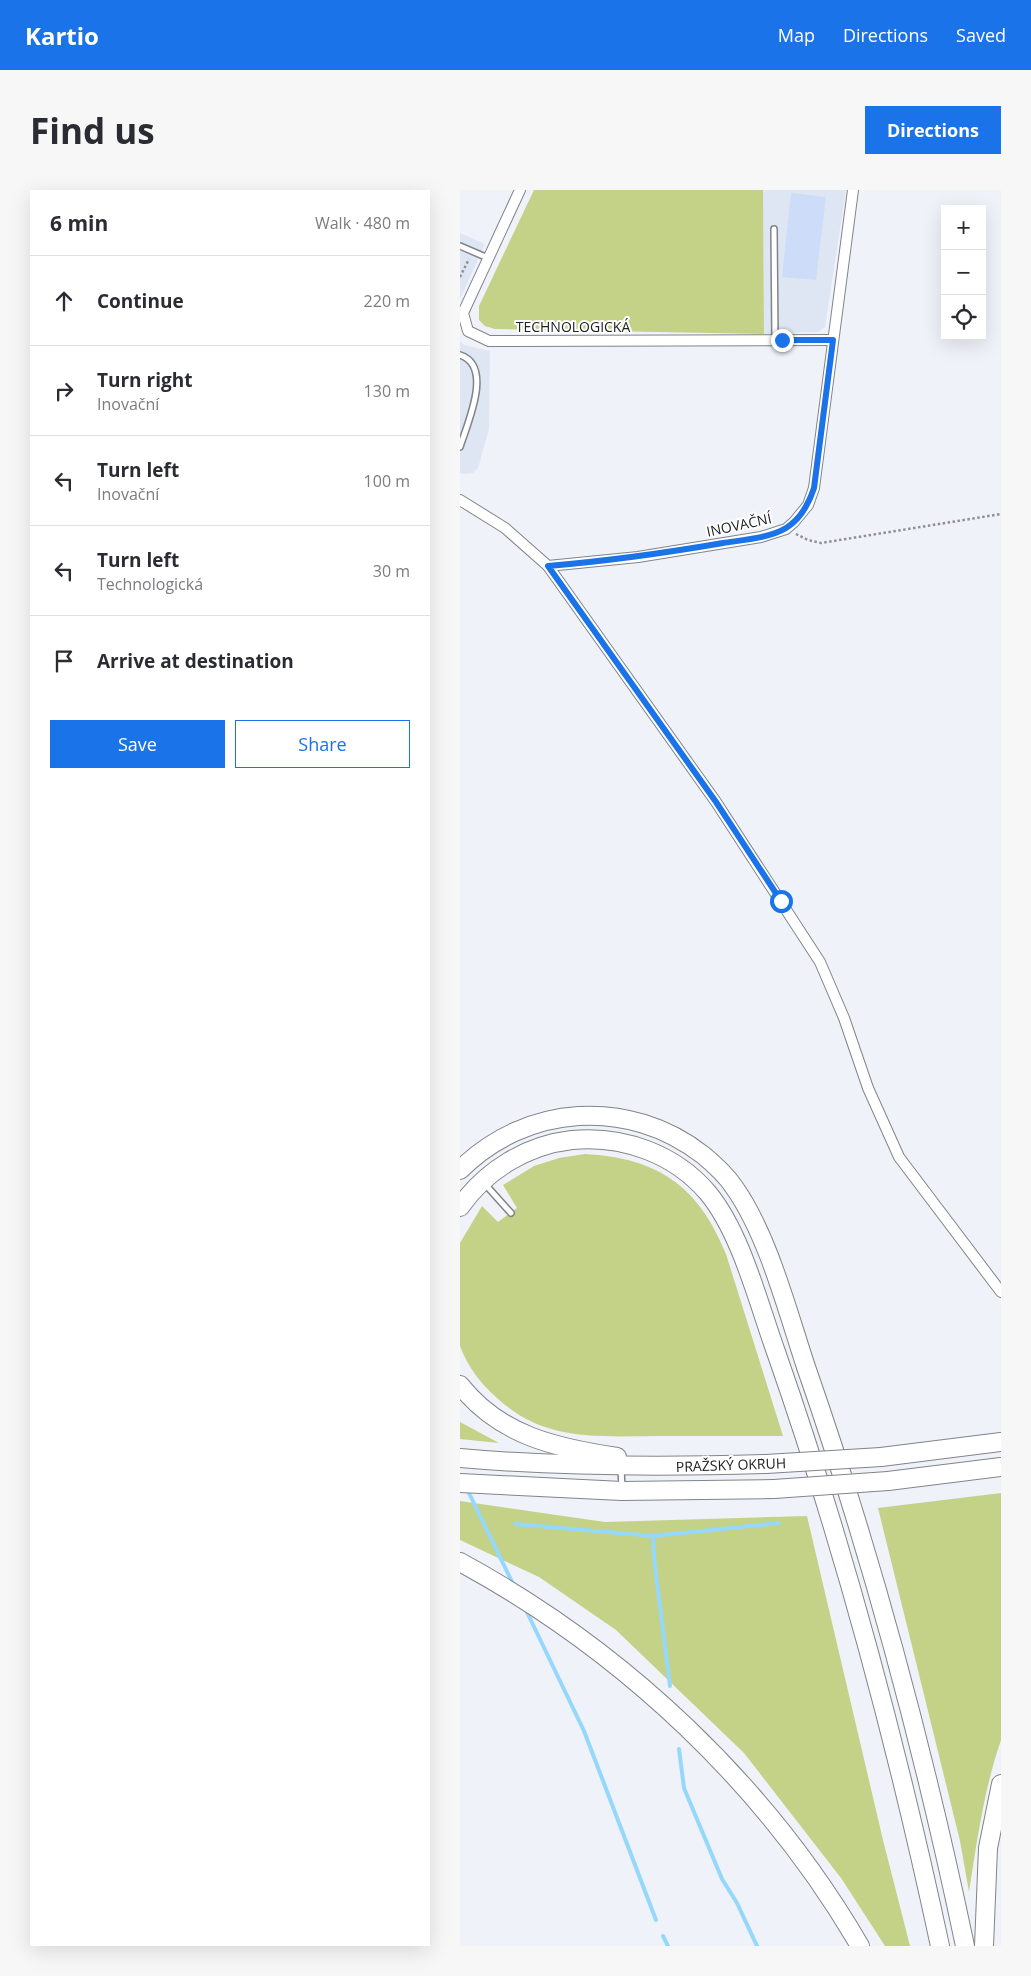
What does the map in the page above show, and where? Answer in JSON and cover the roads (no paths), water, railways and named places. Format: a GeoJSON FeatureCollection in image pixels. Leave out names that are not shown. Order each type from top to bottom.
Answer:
{"type":"FeatureCollection","features":[{"type":"Feature","properties":{"kind":"highway"},"geometry":{"type":"LineString","coordinates":[[460,1170],[481,1151],[524,1127],[572,1116],[605,1116],[653,1126],[683,1141],[721,1171],[742,1198],[763,1242],[780,1289],[828,1430],[866,1554],[914,1728],[965,1946]]}},
{"type":"Feature","properties":{"kind":"highway"},"geometry":{"type":"LineString","coordinates":[[460,1207],[482,1181],[518,1156],[539,1147],[573,1140],[611,1140],[651,1152],[680,1168],[709,1195],[727,1221],[736,1240],[789,1391],[846,1573],[892,1742],[940,1946]]}},
{"type":"Feature","properties":{"kind":"highway"},"geometry":{"type":"LineString","coordinates":[[460,1385],[491,1416],[515,1431],[534,1439],[569,1449],[677,1467]]}},
{"type":"Feature","properties":{"kind":"highway","name":"PRAŽSKÝ OKRUH"},"geometry":{"type":"LineString","coordinates":[[466,1459],[621,1467],[677,1467],[881,1457],[1001,1442]]}},
{"type":"Feature","properties":{"kind":"highway","name":"PRAŽSKÝ OKRUH"},"geometry":{"type":"LineString","coordinates":[[460,1483],[622,1491],[774,1488],[888,1481],[1001,1467]]}},
{"type":"Feature","properties":{"kind":"highway"},"geometry":{"type":"LineString","coordinates":[[460,1562],[506,1588],[556,1621],[608,1659],[683,1724],[729,1771],[793,1846],[860,1946]]}},
{"type":"Feature","properties":{"kind":"highway"},"geometry":{"type":"LineString","coordinates":[[984,1946],[988,1848],[1001,1784]]}},
{"type":"Feature","properties":{"kind":"street","name":"TECHNOLOGICKÁ"},"geometry":{"type":"LineString","coordinates":[[520,190],[463,313],[468,331],[489,340],[833,340]]}},
{"type":"Feature","properties":{"kind":"street","name":"INOVAČNÍ"},"geometry":{"type":"LineString","coordinates":[[548,566],[638,557],[761,536],[786,528],[808,505],[814,488],[853,190]]}},
{"type":"Feature","properties":{"kind":"street"},"geometry":{"type":"LineString","coordinates":[[460,500],[505,528],[548,566],[716,802],[815,954],[844,1018],[868,1088],[899,1157],[1001,1292]]}},
{"type":"Feature","properties":{"kind":"lane"},"geometry":{"type":"LineString","coordinates":[[774,229],[774,340]]}},
{"type":"Feature","properties":{"kind":"lane"},"geometry":{"type":"LineString","coordinates":[[460,246],[488,259]]}},
{"type":"Feature","properties":{"kind":"lane"},"geometry":{"type":"LineString","coordinates":[[460,356],[470,361],[474,366],[478,380],[460,447]]}},
{"type":"Feature","properties":{"kind":"lane"},"geometry":{"type":"LineString","coordinates":[[482,1181],[511,1213]]}},
{"type":"Feature","properties":{"kind":"lane"},"geometry":{"type":"LineString","coordinates":[[621,1467],[622,1491]]}},
{"type":"Feature","properties":{"kind":"waterway"},"geometry":{"type":"LineString","coordinates":[[467,1489],[514,1586]]}},
{"type":"Feature","properties":{"kind":"waterway"},"geometry":{"type":"LineString","coordinates":[[515,1524],[653,1536],[779,1523]]}},
{"type":"Feature","properties":{"kind":"waterway"},"geometry":{"type":"LineString","coordinates":[[653,1536],[654,1559],[670,1686]]}},
{"type":"Feature","properties":{"kind":"waterway"},"geometry":{"type":"LineString","coordinates":[[525,1608],[584,1731],[656,1920]]}},
{"type":"Feature","properties":{"kind":"waterway"},"geometry":{"type":"LineString","coordinates":[[679,1749],[684,1788],[722,1879],[737,1903],[757,1946]]}},
{"type":"Feature","properties":{"kind":"waterway"},"geometry":{"type":"LineString","coordinates":[[663,1936],[668,1946]]}}]}
